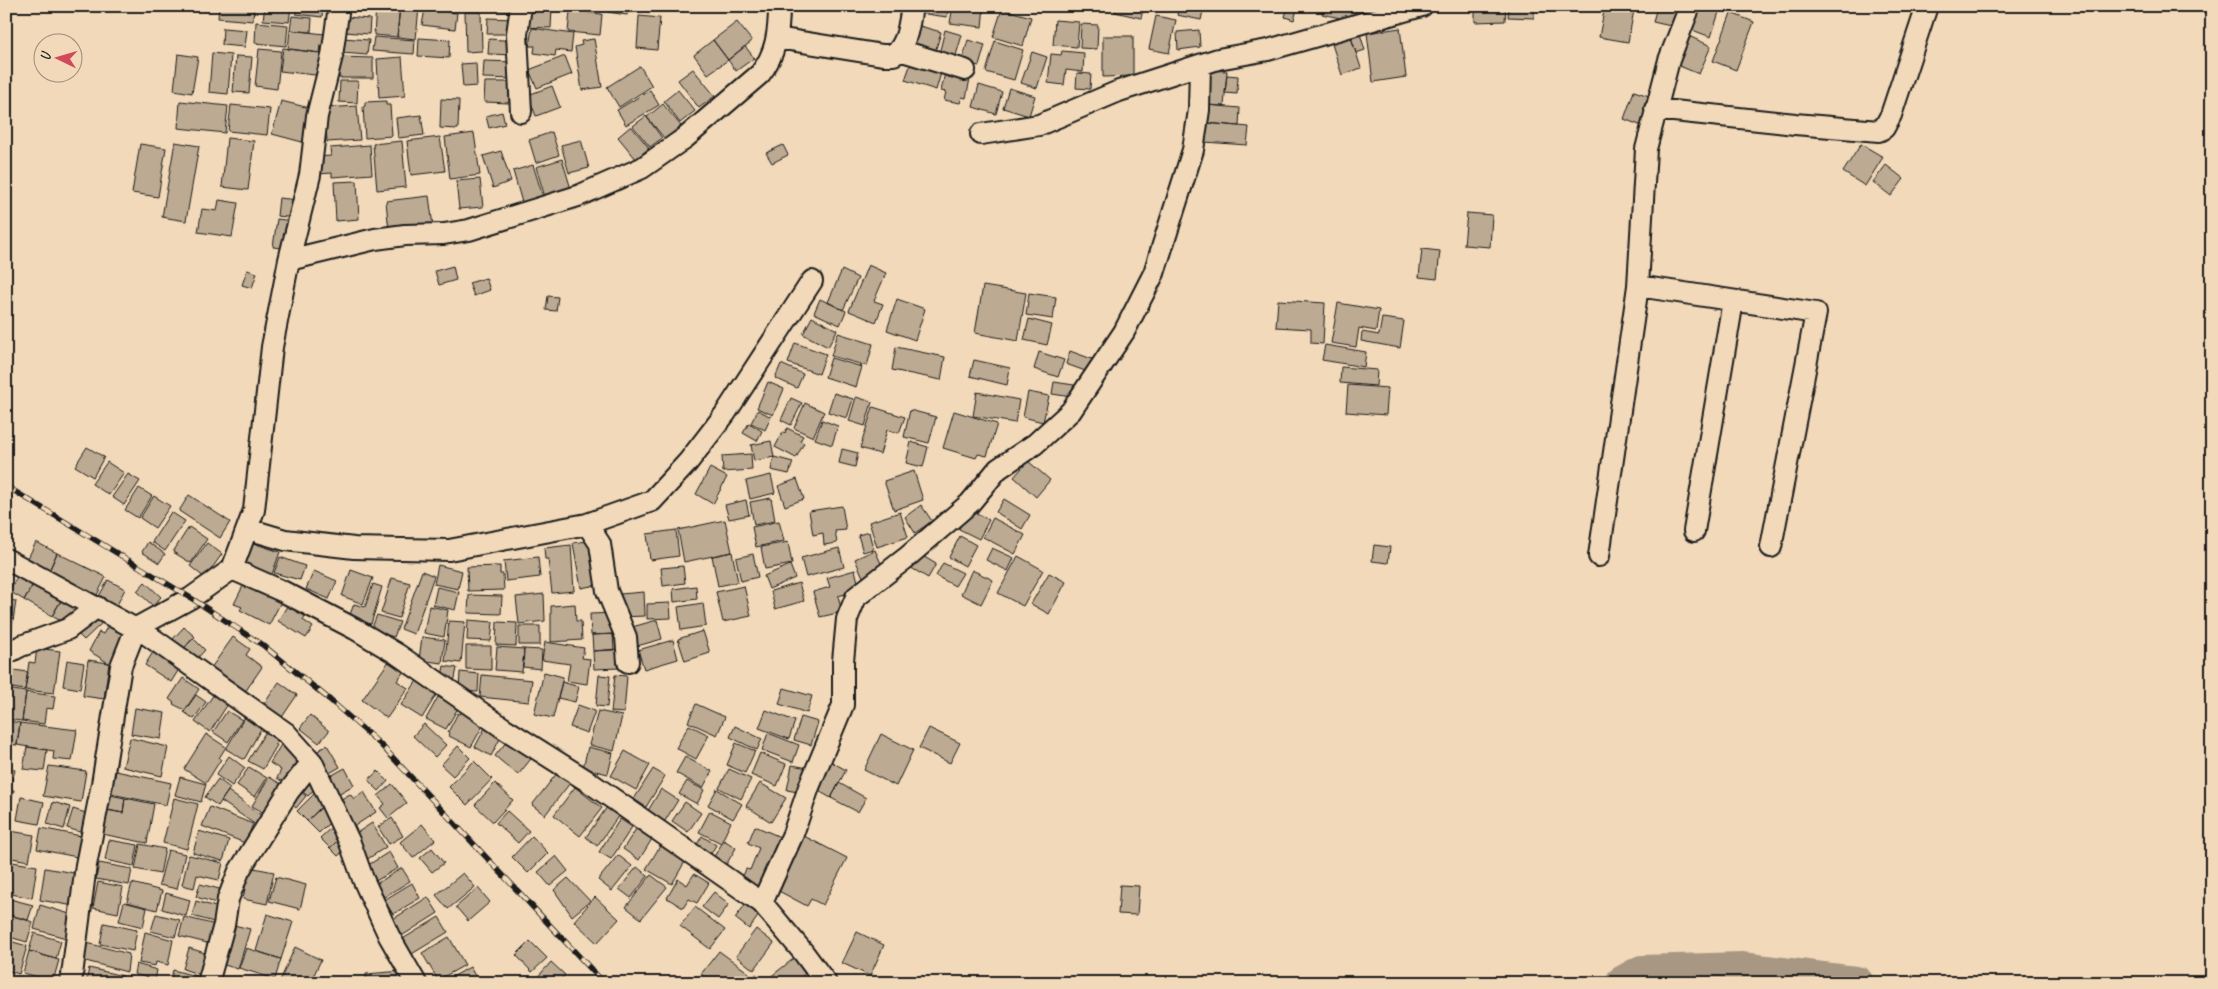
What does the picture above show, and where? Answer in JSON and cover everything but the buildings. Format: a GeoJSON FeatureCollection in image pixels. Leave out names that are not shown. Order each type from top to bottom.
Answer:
{"type":"FeatureCollection","features":[{"type":"Feature","properties":{"kind":"street"},"geometry":{"type":"LineString","coordinates":[[71,983],[86,865],[102,784],[121,666],[136,628],[191,598],[232,569],[254,510],[272,347],[289,260],[310,175],[317,116],[332,56],[339,6]]}},
{"type":"Feature","properties":{"kind":"street"},"geometry":{"type":"LineString","coordinates":[[521,6],[518,34],[521,112]]}},
{"type":"Feature","properties":{"kind":"street"},"geometry":{"type":"LineString","coordinates":[[289,260],[375,239],[405,234],[444,234],[469,230],[578,196],[642,168],[685,138],[760,74],[769,62],[777,38],[778,6]]}},
{"type":"Feature","properties":{"kind":"street"},"geometry":{"type":"LineString","coordinates":[[777,38],[883,55],[894,55],[906,38],[912,6]]}},
{"type":"Feature","properties":{"kind":"street"},"geometry":{"type":"LineString","coordinates":[[981,134],[1039,125],[1119,91],[1200,65],[1287,45],[1422,6]]}},
{"type":"Feature","properties":{"kind":"street"},"geometry":{"type":"LineString","coordinates":[[1599,556],[1638,286],[1646,149],[1669,60],[1690,6]]}},
{"type":"Feature","properties":{"kind":"street"},"geometry":{"type":"LineString","coordinates":[[1656,109],[1795,124],[1879,130],[1884,128],[1891,115],[1927,6]]}},
{"type":"Feature","properties":{"kind":"street"},"geometry":{"type":"LineString","coordinates":[[899,50],[965,70]]}},
{"type":"Feature","properties":{"kind":"street"},"geometry":{"type":"LineString","coordinates":[[762,903],[793,834],[809,786],[843,705],[843,660],[847,619],[856,597],[906,558],[970,503],[998,469],[1035,444],[1071,411],[1124,332],[1154,273],[1193,150],[1199,110],[1200,65]]}},
{"type":"Feature","properties":{"kind":"street"},"geometry":{"type":"LineString","coordinates":[[248,530],[285,540],[354,548],[449,550],[587,524],[652,501],[676,475],[725,414],[812,281]]}},
{"type":"Feature","properties":{"kind":"street"},"geometry":{"type":"LineString","coordinates":[[1638,286],[1816,313],[1771,547]]}},
{"type":"Feature","properties":{"kind":"street"},"geometry":{"type":"LineString","coordinates":[[1694,531],[1733,301]]}},
{"type":"Feature","properties":{"kind":"street"},"geometry":{"type":"LineString","coordinates":[[587,524],[600,544],[608,591],[626,637],[628,662]]}},
{"type":"Feature","properties":{"kind":"street"},"geometry":{"type":"LineString","coordinates":[[6,559],[136,628],[172,650],[194,668],[286,733],[312,762],[350,843],[363,879],[389,936],[416,983]]}},
{"type":"Feature","properties":{"kind":"street"},"geometry":{"type":"LineString","coordinates":[[232,569],[290,595],[397,654],[505,729],[589,782],[762,903],[826,983]]}},
{"type":"Feature","properties":{"kind":"street"},"geometry":{"type":"LineString","coordinates":[[6,654],[68,629],[97,607]]}},
{"type":"Feature","properties":{"kind":"street"},"geometry":{"type":"LineString","coordinates":[[208,983],[224,925],[228,899],[239,871],[289,791],[312,762]]}},
{"type":"Feature","properties":{"kind":"waterway"},"geometry":{"type":"LineString","coordinates":[[1622,983],[1642,972],[1743,969],[1857,983]]}},
{"type":"Feature","properties":{"kind":"railway"},"geometry":{"type":"LineString","coordinates":[[6,486],[191,598],[264,646],[330,700],[381,745],[604,983]]}}]}
